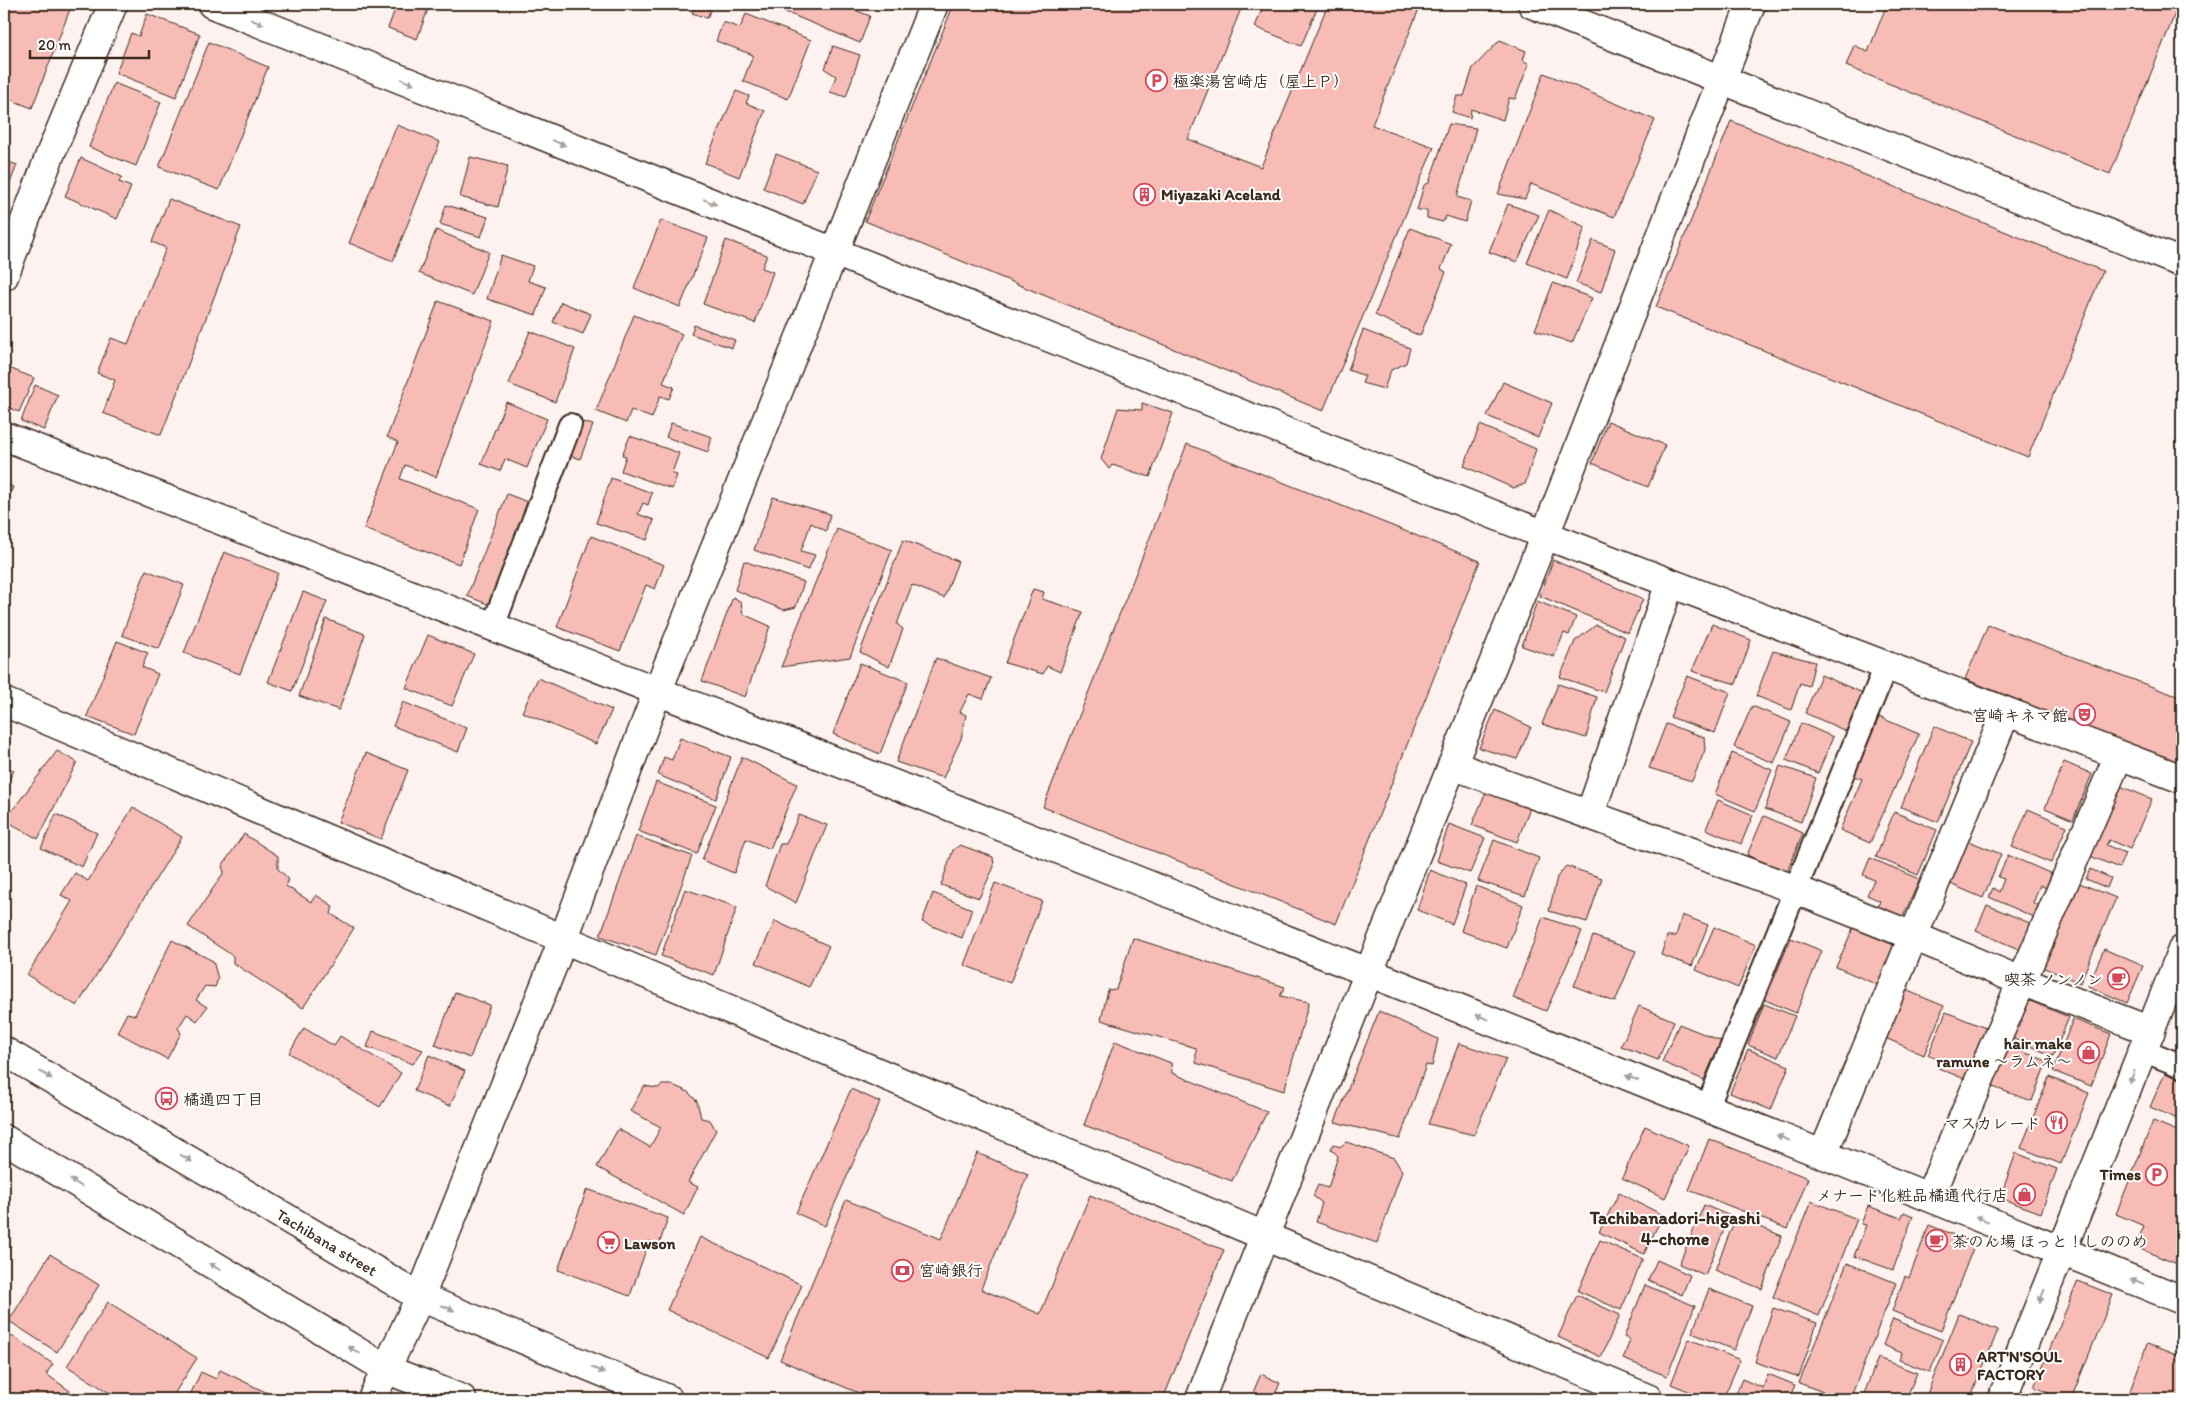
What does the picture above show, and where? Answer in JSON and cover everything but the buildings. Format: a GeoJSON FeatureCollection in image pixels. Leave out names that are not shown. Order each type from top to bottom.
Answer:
{"type":"FeatureCollection","features":[{"type":"Feature","properties":{"kind":"main road"},"geometry":{"type":"LineString","coordinates":[[4,276],[50,155],[113,4]]}},
{"type":"Feature","properties":{"kind":"main road"},"geometry":{"type":"LineString","coordinates":[[212,4],[1544,535],[2182,779]]}},
{"type":"Feature","properties":{"kind":"main road"},"geometry":{"type":"LineString","coordinates":[[372,1399],[388,1370],[420,1297],[563,940],[658,690],[833,251],[934,4]]}},
{"type":"Feature","properties":{"kind":"main road"},"geometry":{"type":"LineString","coordinates":[[1532,4],[2182,263]]}},
{"type":"Feature","properties":{"kind":"main road"},"geometry":{"type":"LineString","coordinates":[[1200,1399],[1544,535],[1751,4]]}},
{"type":"Feature","properties":{"kind":"main road"},"geometry":{"type":"LineString","coordinates":[[4,436],[658,690],[1369,972],[2182,1300]]}},
{"type":"Feature","properties":{"kind":"main road"},"geometry":{"type":"LineString","coordinates":[[1590,814],[1670,583]]}},
{"type":"Feature","properties":{"kind":"main road"},"geometry":{"type":"LineString","coordinates":[[4,702],[1649,1399]]}},
{"type":"Feature","properties":{"kind":"main road"},"geometry":{"type":"LineString","coordinates":[[1823,1154],[2006,712]]}},
{"type":"Feature","properties":{"kind":"main road"},"geometry":{"type":"LineString","coordinates":[[1930,1197],[2119,755]]}},
{"type":"Feature","properties":{"kind":"main road"},"geometry":{"type":"LineString","coordinates":[[1452,765],[1794,889],[1913,936],[2021,981],[2147,1041]]}},
{"type":"Feature","properties":{"kind":"main road"},"geometry":{"type":"LineString","coordinates":[[2002,1399],[2060,1250],[2147,1041],[2182,950]]}},
{"type":"Feature","properties":{"kind":"main road","name":"Tachibana street"},"geometry":{"type":"LineString","coordinates":[[4,1051],[420,1297],[668,1399]]}},
{"type":"Feature","properties":{"kind":"main road"},"geometry":{"type":"LineString","coordinates":[[4,1140],[388,1370],[462,1399]]}},
{"type":"Feature","properties":{"kind":"lane"},"geometry":{"type":"LineString","coordinates":[[493,626],[570,425]]}},
{"type":"Feature","properties":{"kind":"lane"},"geometry":{"type":"LineString","coordinates":[[1707,1108],[1794,889],[1886,666]]}},
{"type":"Feature","properties":{"kind":"lane"},"geometry":{"type":"LineString","coordinates":[[2147,1041],[2182,1066]]}},
{"type":"Feature","properties":{"kind":"place","name":"極楽湯宮崎店（屋上Ｐ）"},"geometry":{"type":"Point","coordinates":[1157,81]}},
{"type":"Feature","properties":{"kind":"place","name":"Miyazaki Aceland"},"geometry":{"type":"Point","coordinates":[1145,194]}},
{"type":"Feature","properties":{"kind":"place","name":"宮崎キネマ館"},"geometry":{"type":"Point","coordinates":[2084,715]}},
{"type":"Feature","properties":{"kind":"place","name":"喫茶 ノンノン"},"geometry":{"type":"Point","coordinates":[2119,979]}},
{"type":"Feature","properties":{"kind":"place","name":"hair make ramune ～ラムネ～"},"geometry":{"type":"Point","coordinates":[2088,1052]}},
{"type":"Feature","properties":{"kind":"place","name":"橘通四丁目"},"geometry":{"type":"Point","coordinates":[167,1099]}},
{"type":"Feature","properties":{"kind":"place","name":"マスカレード"},"geometry":{"type":"Point","coordinates":[2057,1123]}},
{"type":"Feature","properties":{"kind":"place","name":"Times"},"geometry":{"type":"Point","coordinates":[2157,1174]}},
{"type":"Feature","properties":{"kind":"place","name":"メナード化粧品橘通代行店"},"geometry":{"type":"Point","coordinates":[2024,1195]}},
{"type":"Feature","properties":{"kind":"place","name":"茶のん場 ほっと！しののめ"},"geometry":{"type":"Point","coordinates":[1936,1241]}},
{"type":"Feature","properties":{"kind":"place","name":"Lawson"},"geometry":{"type":"Point","coordinates":[608,1243]}},
{"type":"Feature","properties":{"kind":"place","name":"宮崎銀行"},"geometry":{"type":"Point","coordinates":[903,1270]}},
{"type":"Feature","properties":{"kind":"place","name":"ART'N'SOUL FACTORY"},"geometry":{"type":"Point","coordinates":[1961,1365]}},
{"type":"Feature","properties":{"kind":"district","name":"Tachibanadori-higashi 4-chome"},"geometry":{"type":"Point","coordinates":[1675,1228]}}]}
